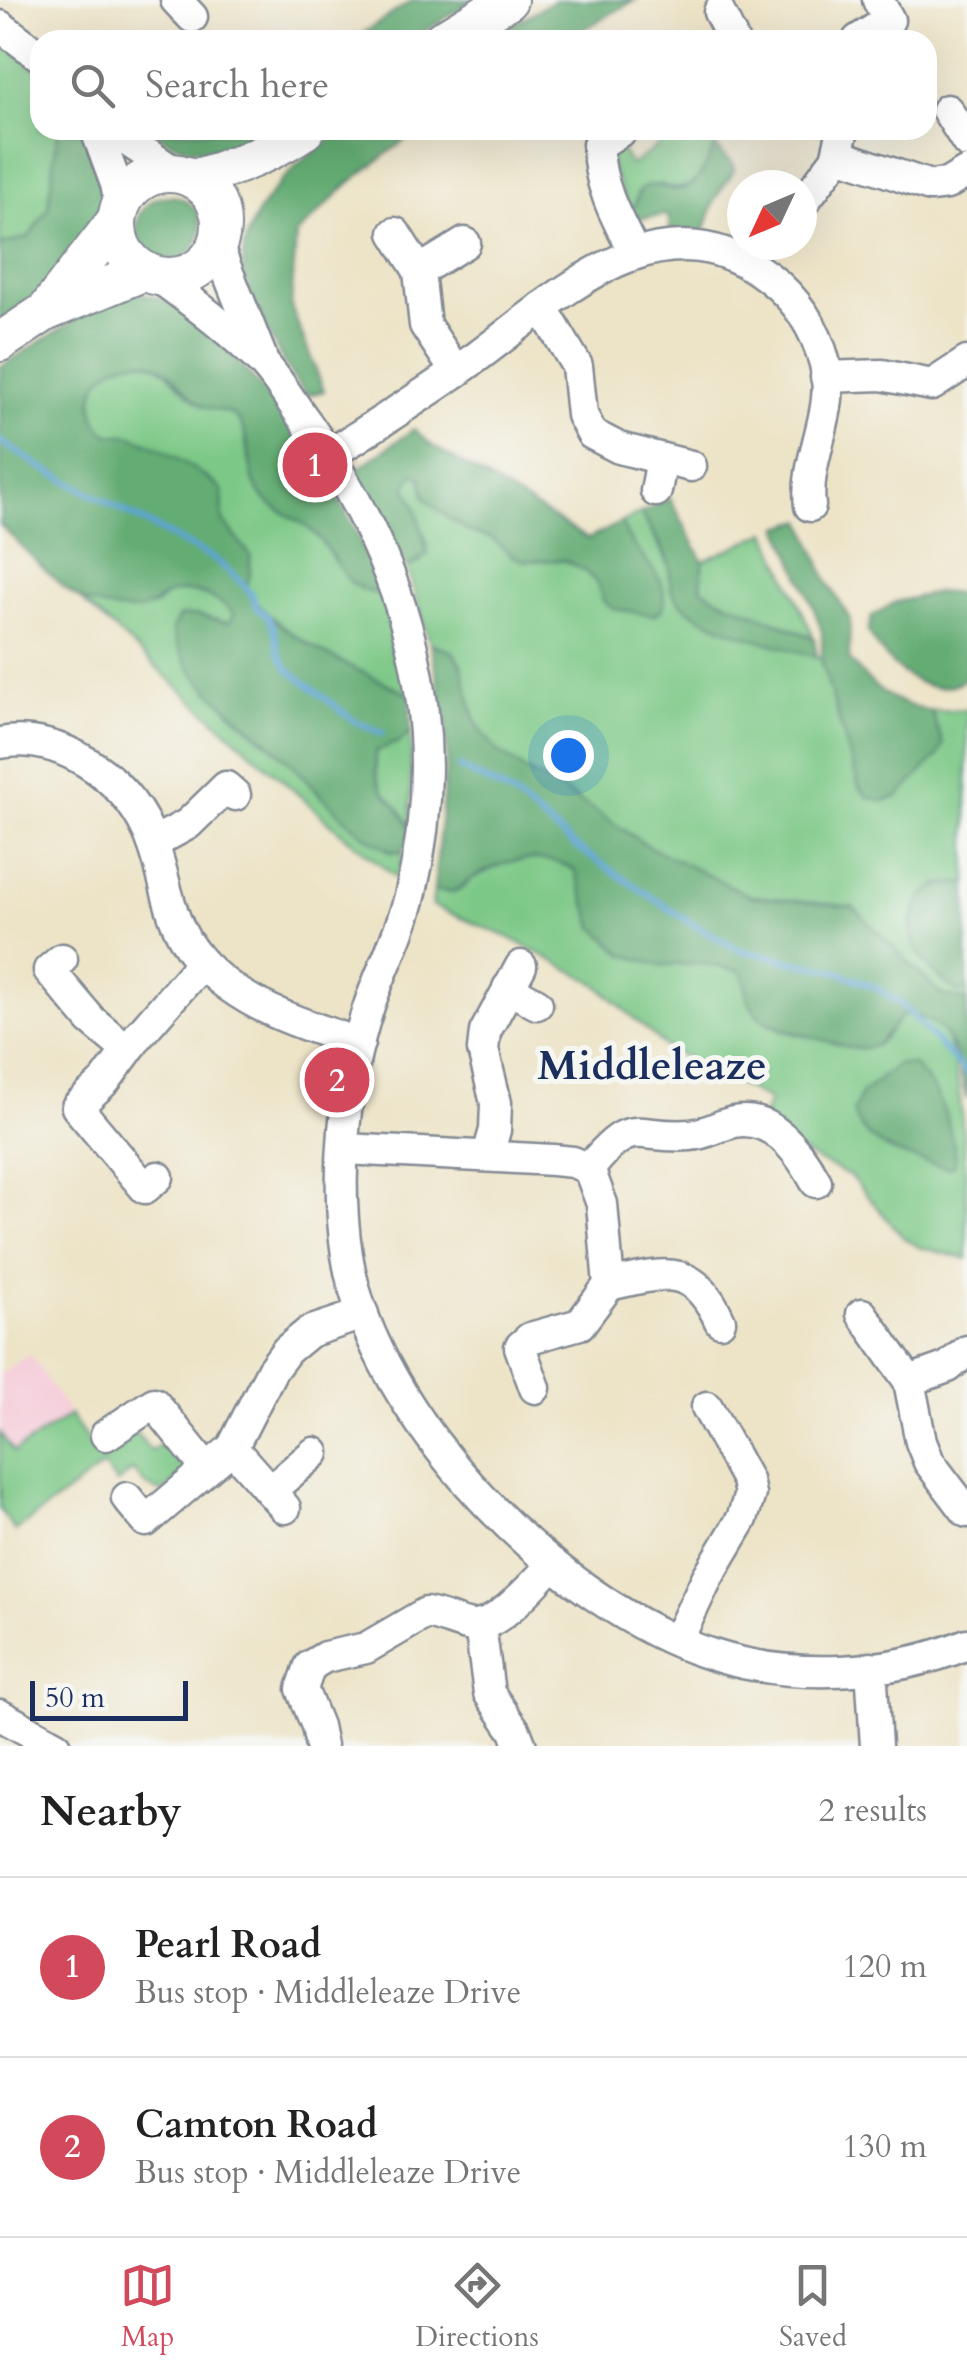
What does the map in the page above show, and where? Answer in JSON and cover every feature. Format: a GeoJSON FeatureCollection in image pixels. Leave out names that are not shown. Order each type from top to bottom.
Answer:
{"type":"FeatureCollection","features":[{"type":"Feature","properties":{"kind":"main road"},"geometry":{"type":"LineString","coordinates":[[458,30],[508,0]]}},
{"type":"Feature","properties":{"kind":"main road"},"geometry":{"type":"LineString","coordinates":[[45,312],[118,212],[128,190],[142,180],[155,174],[184,176],[246,162],[289,140]]}},
{"type":"Feature","properties":{"kind":"main road"},"geometry":{"type":"LineString","coordinates":[[0,342],[45,312],[151,273],[182,276],[198,268],[293,140]]}},
{"type":"Feature","properties":{"kind":"main road"},"geometry":{"type":"LineString","coordinates":[[184,176],[208,190],[216,202],[219,238]]}},
{"type":"Feature","properties":{"kind":"main road"},"geometry":{"type":"LineString","coordinates":[[118,212],[118,238],[124,253],[151,273]]}},
{"type":"Feature","properties":{"kind":"street"},"geometry":{"type":"LineString","coordinates":[[719,12],[728,30]]}},
{"type":"Feature","properties":{"kind":"street"},"geometry":{"type":"LineString","coordinates":[[0,26],[30,48]]}},
{"type":"Feature","properties":{"kind":"street"},"geometry":{"type":"LineString","coordinates":[[947,110],[967,142]]}},
{"type":"Feature","properties":{"kind":"street"},"geometry":{"type":"LineString","coordinates":[[100,140],[113,174],[118,212]]}},
{"type":"Feature","properties":{"kind":"street"},"geometry":{"type":"LineString","coordinates":[[127,140],[184,176]]}},
{"type":"Feature","properties":{"kind":"street"},"geometry":{"type":"LineString","coordinates":[[601,140],[601,176],[634,254]]}},
{"type":"Feature","properties":{"kind":"street"},"geometry":{"type":"LineString","coordinates":[[817,181],[841,143],[930,186],[947,184],[967,172]]}},
{"type":"Feature","properties":{"kind":"street"},"geometry":{"type":"LineString","coordinates":[[395,233],[418,271],[425,324],[456,372]]}},
{"type":"Feature","properties":{"kind":"street"},"geometry":{"type":"LineString","coordinates":[[219,238],[264,363],[329,455],[367,522],[396,595],[417,674],[428,770],[424,820],[412,889],[359,1043],[348,1095],[345,1149],[346,1249],[363,1314],[408,1403],[469,1484],[553,1564],[626,1617],[677,1641],[736,1662],[781,1669],[871,1667],[933,1656],[967,1644]]}},
{"type":"Feature","properties":{"kind":"street"},"geometry":{"type":"LineString","coordinates":[[418,271],[465,243]]}},
{"type":"Feature","properties":{"kind":"street"},"geometry":{"type":"LineString","coordinates":[[329,455],[456,372],[581,278],[634,254],[670,247],[727,252]]}},
{"type":"Feature","properties":{"kind":"street"},"geometry":{"type":"LineString","coordinates":[[767,260],[809,322],[826,377],[835,438],[810,488],[810,506]]}},
{"type":"Feature","properties":{"kind":"street"},"geometry":{"type":"LineString","coordinates":[[151,273],[264,363]]}},
{"type":"Feature","properties":{"kind":"street"},"geometry":{"type":"LineString","coordinates":[[542,307],[577,366],[580,404],[589,430],[609,444],[677,462],[656,491]]}},
{"type":"Feature","properties":{"kind":"street"},"geometry":{"type":"LineString","coordinates":[[826,377],[882,375],[932,386],[967,362]]}},
{"type":"Feature","properties":{"kind":"street"},"geometry":{"type":"LineString","coordinates":[[1,741],[48,744],[82,759],[127,800],[140,815],[153,843],[174,918],[202,963],[268,1009],[359,1043]]}},
{"type":"Feature","properties":{"kind":"street"},"geometry":{"type":"LineString","coordinates":[[153,843],[188,824],[226,787],[235,795]]}},
{"type":"Feature","properties":{"kind":"street"},"geometry":{"type":"LineString","coordinates":[[62,959],[49,970],[90,1020],[128,1050]]}},
{"type":"Feature","properties":{"kind":"street"},"geometry":{"type":"LineString","coordinates":[[158,1177],[145,1188],[66,1116],[105,1081],[202,963]]}},
{"type":"Feature","properties":{"kind":"street"},"geometry":{"type":"LineString","coordinates":[[488,1155],[495,1130],[496,1103],[484,1050],[485,1032],[515,977],[537,1004]]}},
{"type":"Feature","properties":{"kind":"street"},"geometry":{"type":"LineString","coordinates":[[589,1168],[612,1142],[632,1133],[645,1130],[688,1136],[750,1121],[788,1140],[816,1182]]}},
{"type":"Feature","properties":{"kind":"street"},"geometry":{"type":"LineString","coordinates":[[345,1149],[488,1155],[573,1162],[589,1168],[602,1204],[610,1285]]}},
{"type":"Feature","properties":{"kind":"street"},"geometry":{"type":"LineString","coordinates":[[535,1388],[512,1339],[580,1324],[610,1285],[663,1272],[673,1274],[697,1286],[720,1321]]}},
{"type":"Feature","properties":{"kind":"street"},"geometry":{"type":"LineString","coordinates":[[128,1498],[146,1521],[232,1448],[272,1370],[287,1350],[309,1332],[363,1314]]}},
{"type":"Feature","properties":{"kind":"street"},"geometry":{"type":"LineString","coordinates":[[862,1314],[908,1382],[929,1462],[967,1512]]}},
{"type":"Feature","properties":{"kind":"street"},"geometry":{"type":"LineString","coordinates":[[908,1382],[948,1367],[967,1351]]}},
{"type":"Feature","properties":{"kind":"street"},"geometry":{"type":"LineString","coordinates":[[106,1435],[163,1396],[207,1469]]}},
{"type":"Feature","properties":{"kind":"street"},"geometry":{"type":"LineString","coordinates":[[677,1641],[707,1578],[745,1514],[750,1494],[747,1480],[707,1408]]}},
{"type":"Feature","properties":{"kind":"street"},"geometry":{"type":"LineString","coordinates":[[232,1448],[278,1499],[314,1452]]}},
{"type":"Feature","properties":{"kind":"street"},"geometry":{"type":"LineString","coordinates":[[321,1746],[302,1689],[310,1666],[325,1658],[366,1648],[426,1613],[480,1625],[511,1605],[553,1564]]}},
{"type":"Feature","properties":{"kind":"street"},"geometry":{"type":"LineString","coordinates":[[480,1625],[489,1693],[515,1730],[521,1746]]}},
{"type":"Feature","properties":{"kind":"street"},"geometry":{"type":"LineString","coordinates":[[871,1667],[876,1746]]}},
{"type":"Feature","properties":{"kind":"street"},"geometry":{"type":"LineString","coordinates":[[0,1715],[56,1746]]}},
{"type":"Feature","properties":{"kind":"shaded area"},"geometry":{"type":"Polygon","coordinates":[[[30,1354],[103,1465],[15,1531],[0,1509],[0,1374],[30,1354]]]}},
{"type":"Feature","properties":{"kind":"green space"},"geometry":{"type":"Polygon","coordinates":[[[413,0],[473,0],[426,30],[368,30],[413,0]]]}},
{"type":"Feature","properties":{"kind":"green space"},"geometry":{"type":"Polygon","coordinates":[[[555,0],[635,0],[582,30],[503,30],[555,0]]]}},
{"type":"Feature","properties":{"kind":"green space"},"geometry":{"type":"Polygon","coordinates":[[[0,39],[30,64],[30,140],[57,140],[48,208],[29,237],[0,245],[0,39]]]}},
{"type":"Feature","properties":{"kind":"green space"},"geometry":{"type":"Polygon","coordinates":[[[57,140],[85,140],[103,179],[103,211],[41,294],[0,322],[0,245],[29,237],[48,208],[57,140]]]}},
{"type":"Feature","properties":{"kind":"green space"},"geometry":{"type":"Polygon","coordinates":[[[167,140],[247,140],[210,150],[182,147],[167,140]]]}},
{"type":"Feature","properties":{"kind":"green space"},"geometry":{"type":"Polygon","coordinates":[[[329,140],[405,140],[348,184],[296,235],[291,307],[324,391],[307,395],[284,364],[255,304],[245,278],[243,256],[258,213],[288,174],[329,140]]]}},
{"type":"Feature","properties":{"kind":"green space"},"geometry":{"type":"Polygon","coordinates":[[[667,140],[711,140],[715,146],[695,181],[680,188],[659,184],[638,193],[635,205],[629,209],[608,159],[620,148],[631,165],[667,140]]]}},
{"type":"Feature","properties":{"kind":"green space"},"geometry":{"type":"Polygon","coordinates":[[[715,146],[733,164],[734,170],[727,170],[727,181],[698,237],[671,236],[668,215],[636,219],[629,215],[644,187],[680,190],[693,184],[715,146]]]}},
{"type":"Feature","properties":{"kind":"green space"},"geometry":{"type":"Polygon","coordinates":[[[169,196],[192,205],[201,228],[192,251],[169,260],[146,251],[137,228],[146,205],[169,196]]]}},
{"type":"Feature","properties":{"kind":"green space"},"geometry":{"type":"Polygon","coordinates":[[[132,292],[175,306],[244,369],[305,446],[363,546],[386,594],[355,585],[314,533],[264,499],[252,475],[243,428],[234,416],[199,403],[158,365],[144,361],[116,367],[96,387],[95,417],[104,431],[153,445],[222,490],[223,521],[250,555],[246,589],[262,608],[300,639],[410,695],[411,731],[401,741],[376,751],[375,767],[381,788],[411,830],[403,852],[389,849],[360,831],[279,751],[224,705],[192,670],[172,629],[180,616],[197,615],[228,623],[234,614],[228,608],[206,595],[189,592],[168,595],[132,611],[92,604],[61,584],[0,525],[0,367],[109,299],[132,292]]]}},
{"type":"Feature","properties":{"kind":"green space"},"geometry":{"type":"Polygon","coordinates":[[[125,360],[153,364],[202,404],[237,418],[255,472],[318,537],[349,580],[365,591],[386,594],[410,695],[300,639],[262,608],[246,589],[250,555],[223,521],[222,490],[148,443],[103,431],[93,410],[96,385],[125,360]]]}},
{"type":"Feature","properties":{"kind":"green space"},"geometry":{"type":"Polygon","coordinates":[[[414,429],[431,445],[588,539],[622,522],[632,544],[662,585],[662,610],[653,615],[614,609],[604,602],[597,583],[583,569],[564,560],[525,561],[512,556],[493,539],[468,531],[443,514],[425,498],[421,477],[414,473],[406,486],[428,554],[407,568],[355,471],[414,429]]]}},
{"type":"Feature","properties":{"kind":"green space"},"geometry":{"type":"Polygon","coordinates":[[[413,473],[421,477],[425,498],[468,531],[493,539],[512,556],[525,561],[564,560],[583,569],[597,583],[604,602],[653,615],[635,548],[622,522],[641,513],[669,565],[670,577],[694,614],[822,658],[822,663],[942,744],[931,711],[967,709],[967,883],[938,884],[910,923],[926,963],[958,992],[967,990],[967,1001],[940,994],[853,907],[751,896],[648,846],[495,749],[476,723],[453,652],[430,643],[407,568],[421,561],[428,546],[406,486],[413,473]]]}},
{"type":"Feature","properties":{"kind":"green space"},"geometry":{"type":"Polygon","coordinates":[[[670,498],[703,561],[701,588],[814,638],[817,657],[737,633],[696,615],[681,603],[671,588],[665,554],[641,513],[670,498]]]}},
{"type":"Feature","properties":{"kind":"green space"},"geometry":{"type":"Polygon","coordinates":[[[803,520],[827,581],[850,619],[849,659],[884,694],[931,711],[943,744],[939,754],[898,797],[883,801],[868,797],[859,787],[822,663],[822,632],[780,527],[803,520]]]}},
{"type":"Feature","properties":{"kind":"green space"},"geometry":{"type":"Polygon","coordinates":[[[767,532],[814,638],[701,588],[703,561],[767,532]]]}},
{"type":"Feature","properties":{"kind":"green space"},"geometry":{"type":"Polygon","coordinates":[[[190,591],[219,600],[235,614],[228,623],[197,615],[190,667],[235,716],[293,764],[318,793],[390,852],[403,852],[398,879],[79,598],[117,610],[155,606],[168,593],[190,591]]]}},
{"type":"Feature","properties":{"kind":"green space"},"geometry":{"type":"Polygon","coordinates":[[[938,592],[967,595],[967,678],[937,687],[923,684],[897,668],[868,631],[872,616],[896,602],[938,592]]]}},
{"type":"Feature","properties":{"kind":"green space"},"geometry":{"type":"Polygon","coordinates":[[[430,643],[453,652],[461,664],[476,723],[495,749],[526,771],[563,790],[648,846],[751,896],[853,907],[940,994],[967,1001],[967,1100],[956,1055],[943,1032],[933,1024],[903,1015],[876,1046],[855,1049],[780,1028],[757,1015],[749,1001],[742,971],[703,964],[659,965],[624,955],[594,927],[575,870],[562,864],[538,859],[514,861],[476,876],[454,891],[434,890],[447,755],[446,720],[430,643]]]}},
{"type":"Feature","properties":{"kind":"green space"},"geometry":{"type":"Polygon","coordinates":[[[411,731],[411,830],[381,788],[375,767],[376,751],[401,741],[411,731]]]}},
{"type":"Feature","properties":{"kind":"green space"},"geometry":{"type":"Polygon","coordinates":[[[550,857],[575,870],[594,927],[659,965],[703,964],[743,971],[752,1007],[772,1025],[819,1038],[884,1039],[891,1025],[903,1015],[939,1025],[948,1042],[960,1100],[967,1259],[919,1247],[903,1237],[850,1176],[796,1150],[762,1119],[769,1100],[667,1048],[595,983],[508,937],[432,906],[434,890],[451,893],[507,862],[550,857]]]}},
{"type":"Feature","properties":{"kind":"green space"},"geometry":{"type":"Polygon","coordinates":[[[967,883],[967,990],[958,992],[921,956],[915,946],[912,922],[920,900],[930,889],[967,883]]]}},
{"type":"Feature","properties":{"kind":"green space"},"geometry":{"type":"Polygon","coordinates":[[[898,1064],[914,1065],[938,1097],[954,1147],[953,1166],[947,1168],[891,1150],[868,1136],[859,1125],[853,1112],[861,1094],[898,1064]]]}},
{"type":"Feature","properties":{"kind":"green space"},"geometry":{"type":"Polygon","coordinates":[[[70,1415],[96,1453],[133,1429],[151,1451],[168,1439],[186,1462],[187,1472],[163,1492],[149,1488],[133,1470],[117,1483],[103,1466],[15,1531],[0,1509],[0,1433],[14,1452],[70,1415]]]}},
{"type":"Feature","properties":{"kind":"waterway"},"geometry":{"type":"LineString","coordinates":[[0,441],[216,560],[242,583],[257,608],[268,617],[288,669],[353,720],[382,733]]}},
{"type":"Feature","properties":{"kind":"waterway"},"geometry":{"type":"LineString","coordinates":[[459,767],[513,795],[576,847],[691,923],[740,950],[833,970],[877,988],[902,1005],[967,1074]]}},
{"type":"Feature","properties":{"kind":"place","name":"Pearl Road"},"geometry":{"type":"Point","coordinates":[315,465]}},
{"type":"Feature","properties":{"kind":"place","name":"Camton Road"},"geometry":{"type":"Point","coordinates":[337,1080]}},
{"type":"Feature","properties":{"kind":"district","name":"Middleleaze"},"geometry":{"type":"Point","coordinates":[652,1065]}}]}
